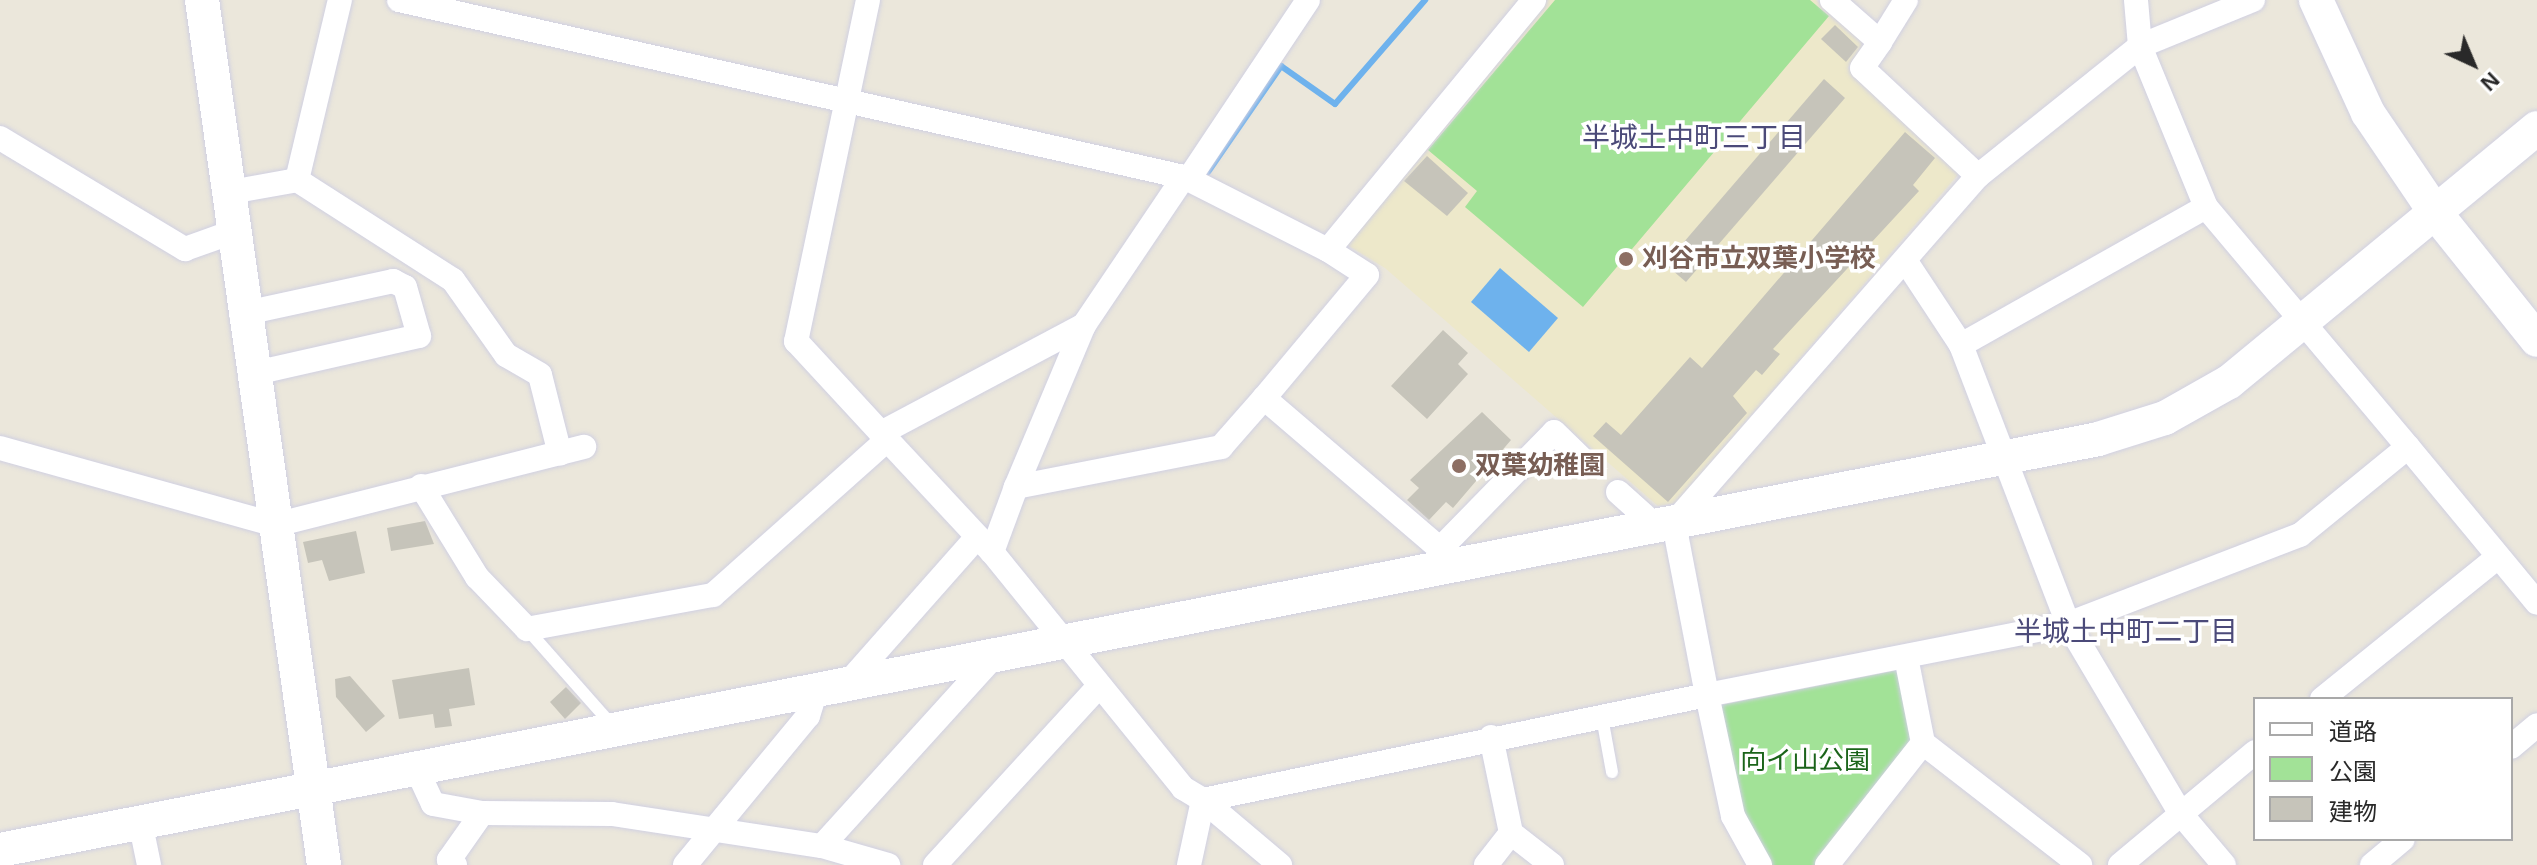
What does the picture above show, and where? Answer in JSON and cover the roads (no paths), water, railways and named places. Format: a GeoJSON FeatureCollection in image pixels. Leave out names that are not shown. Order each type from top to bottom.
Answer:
{"type":"FeatureCollection","features":[{"type":"Feature","properties":{"kind":"street"},"geometry":{"type":"LineString","coordinates":[[202,0],[241,314],[324,865]]}},
{"type":"Feature","properties":{"kind":"street"},"geometry":{"type":"LineString","coordinates":[[297,180],[340,0]]}},
{"type":"Feature","properties":{"kind":"street"},"geometry":{"type":"LineString","coordinates":[[399,0],[1186,178],[1328,250],[1367,275],[1221,447],[1016,487]]}},
{"type":"Feature","properties":{"kind":"street"},"geometry":{"type":"LineString","coordinates":[[868,0],[796,341],[985,544],[1097,688],[1183,788],[1203,800],[1280,865]]}},
{"type":"Feature","properties":{"kind":"street"},"geometry":{"type":"LineString","coordinates":[[685,865],[709,828],[832,687],[985,544],[1016,487],[1084,325],[1308,0]]}},
{"type":"Feature","properties":{"kind":"street"},"geometry":{"type":"LineString","coordinates":[[1328,250],[1534,0]]}},
{"type":"Feature","properties":{"kind":"street"},"geometry":{"type":"LineString","coordinates":[[1832,0],[1880,42]]}},
{"type":"Feature","properties":{"kind":"street"},"geometry":{"type":"LineString","coordinates":[[1906,0],[1862,68],[1978,176]]}},
{"type":"Feature","properties":{"kind":"street"},"geometry":{"type":"LineString","coordinates":[[2136,0],[2140,46],[2206,207],[2537,603]]}},
{"type":"Feature","properties":{"kind":"street"},"geometry":{"type":"LineString","coordinates":[[1665,525],[1907,263],[1978,176],[2140,46],[2253,0]]}},
{"type":"Feature","properties":{"kind":"street"},"geometry":{"type":"LineString","coordinates":[[2316,0],[2368,113],[2437,215],[2537,340]]}},
{"type":"Feature","properties":{"kind":"street"},"geometry":{"type":"LineString","coordinates":[[23,853],[140,821],[313,786],[418,772],[994,656],[1442,558],[1665,525],[2001,458],[2165,418],[2229,382],[2304,324],[2537,128]]}},
{"type":"Feature","properties":{"kind":"street"},"geometry":{"type":"LineString","coordinates":[[0,138],[185,249],[230,233]]}},
{"type":"Feature","properties":{"kind":"street"},"geometry":{"type":"LineString","coordinates":[[0,448],[275,525],[572,450],[540,375],[506,355],[453,280],[297,180],[225,193]]}},
{"type":"Feature","properties":{"kind":"street"},"geometry":{"type":"LineString","coordinates":[[1961,345],[2206,207]]}},
{"type":"Feature","properties":{"kind":"street"},"geometry":{"type":"LineString","coordinates":[[1907,263],[1961,345],[2001,458],[2068,624],[2180,813],[2224,865]]}},
{"type":"Feature","properties":{"kind":"street"},"geometry":{"type":"LineString","coordinates":[[241,314],[393,281],[405,287],[419,336],[250,374]]}},
{"type":"Feature","properties":{"kind":"street"},"geometry":{"type":"LineString","coordinates":[[421,486],[477,577],[527,629],[713,595],[884,436],[1084,325]]}},
{"type":"Feature","properties":{"kind":"street"},"geometry":{"type":"LineString","coordinates":[[1264,398],[1442,558]]}},
{"type":"Feature","properties":{"kind":"street"},"geometry":{"type":"LineString","coordinates":[[1442,558],[1554,432],[1582,459]]}},
{"type":"Feature","properties":{"kind":"street"},"geometry":{"type":"LineString","coordinates":[[1203,800],[1491,737],[2068,624],[2300,535],[2408,447]]}},
{"type":"Feature","properties":{"kind":"street"},"geometry":{"type":"LineString","coordinates":[[1618,492],[1665,525],[1733,816],[1760,865]]}},
{"type":"Feature","properties":{"kind":"street"},"geometry":{"type":"LineString","coordinates":[[2324,697],[2497,558]]}},
{"type":"Feature","properties":{"kind":"street"},"geometry":{"type":"LineString","coordinates":[[822,846],[994,656]]}},
{"type":"Feature","properties":{"kind":"street"},"geometry":{"type":"LineString","coordinates":[[1906,657],[1923,743],[2080,865]]}},
{"type":"Feature","properties":{"kind":"street"},"geometry":{"type":"LineString","coordinates":[[935,865],[1097,688]]}},
{"type":"Feature","properties":{"kind":"street"},"geometry":{"type":"LineString","coordinates":[[2513,745],[2537,725]]}},
{"type":"Feature","properties":{"kind":"street"},"geometry":{"type":"LineString","coordinates":[[1491,737],[1511,833],[1552,865]]}},
{"type":"Feature","properties":{"kind":"street"},"geometry":{"type":"LineString","coordinates":[[1827,865],[1923,743]]}},
{"type":"Feature","properties":{"kind":"street"},"geometry":{"type":"LineString","coordinates":[[2120,865],[2253,754]]}},
{"type":"Feature","properties":{"kind":"street"},"geometry":{"type":"LineString","coordinates":[[418,772],[433,804],[482,813],[612,814],[822,846],[888,865]]}},
{"type":"Feature","properties":{"kind":"street"},"geometry":{"type":"LineString","coordinates":[[1189,865],[1203,800]]}},
{"type":"Feature","properties":{"kind":"street"},"geometry":{"type":"LineString","coordinates":[[455,865],[449,860],[482,813]]}},
{"type":"Feature","properties":{"kind":"street"},"geometry":{"type":"LineString","coordinates":[[140,821],[149,865]]}},
{"type":"Feature","properties":{"kind":"street"},"geometry":{"type":"LineString","coordinates":[[1486,865],[1511,833]]}},
{"type":"Feature","properties":{"kind":"street"},"geometry":{"type":"LineString","coordinates":[[2372,865],[2401,841]]}},
{"type":"Feature","properties":{"kind":"lane"},"geometry":{"type":"LineString","coordinates":[[527,629],[617,730]]}},
{"type":"Feature","properties":{"kind":"lane"},"geometry":{"type":"LineString","coordinates":[[1602,717],[1612,772]]}},
{"type":"Feature","properties":{"kind":"water"},"geometry":{"type":"Polygon","coordinates":[[[1500,268],[1558,318],[1529,352],[1471,302],[1500,268]]]}},
{"type":"Feature","properties":{"kind":"waterway"},"geometry":{"type":"LineString","coordinates":[[1208,172],[1281,66],[1335,104],[1425,0]]}},
{"type":"Feature","properties":{"kind":"place","name":"刈谷市立双葉小学校"},"geometry":{"type":"Point","coordinates":[1626,259]}},
{"type":"Feature","properties":{"kind":"place","name":"双葉幼稚園"},"geometry":{"type":"Point","coordinates":[1459,466]}},
{"type":"Feature","properties":{"kind":"district","name":"半城土中町三丁目"},"geometry":{"type":"Point","coordinates":[1694,138]}},
{"type":"Feature","properties":{"kind":"district","name":"半城土中町二丁目"},"geometry":{"type":"Point","coordinates":[2126,632]}},
{"type":"Feature","properties":{"kind":"park label","name":"向イ山公園"},"geometry":{"type":"Point","coordinates":[1805,761]}}]}
